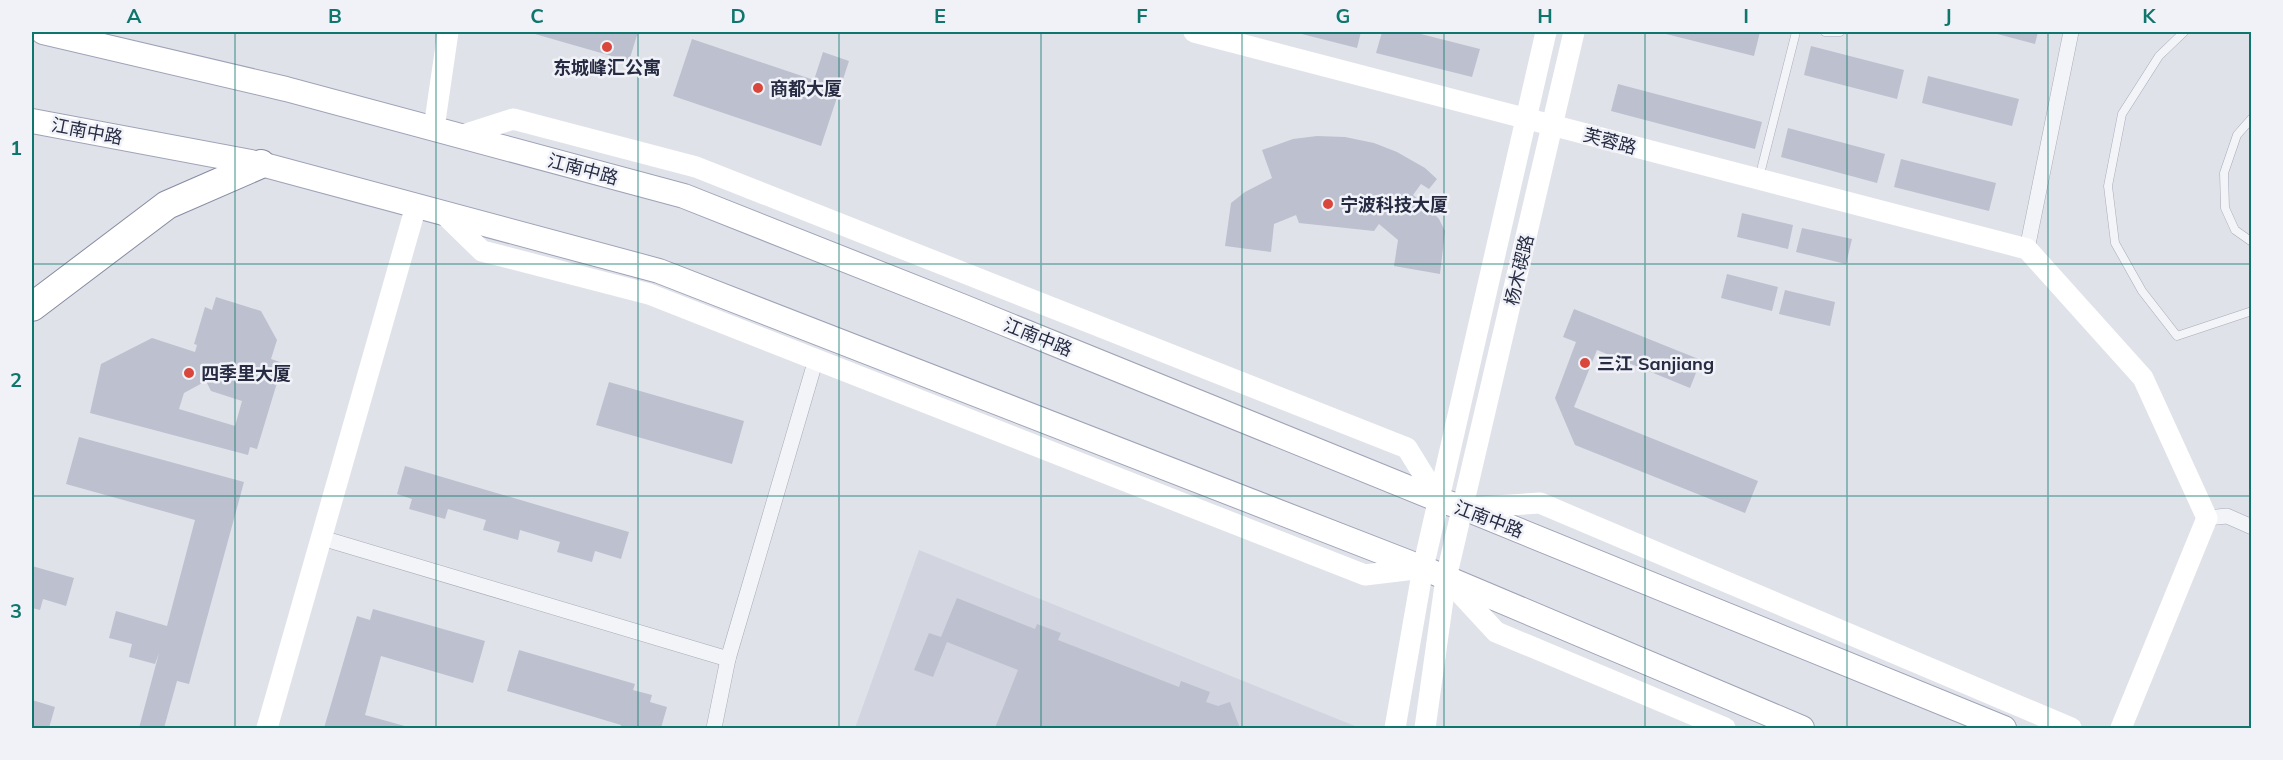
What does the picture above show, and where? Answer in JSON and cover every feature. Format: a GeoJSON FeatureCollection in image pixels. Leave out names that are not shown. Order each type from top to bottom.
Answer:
{"type":"FeatureCollection","features":[{"type":"Feature","properties":{"kind":"highway"},"geometry":{"type":"LineString","coordinates":[[42,299],[167,205],[261,164]]}},
{"type":"Feature","properties":{"kind":"main road","name":"江南中路"},"geometry":{"type":"LineString","coordinates":[[43,32],[286,89],[684,196],[1439,500],[1464,508],[2004,729]]}},
{"type":"Feature","properties":{"kind":"main road"},"geometry":{"type":"LineString","coordinates":[[434,128],[448,32]]}},
{"type":"Feature","properties":{"kind":"main road","name":"芙蓉路"},"geometry":{"type":"LineString","coordinates":[[1194,32],[2027,249]]}},
{"type":"Feature","properties":{"kind":"main road","name":"杨木碶路"},"geometry":{"type":"LineString","coordinates":[[1395,729],[1423,568],[1546,32]]}},
{"type":"Feature","properties":{"kind":"main road","name":"杨木碶路"},"geometry":{"type":"LineString","coordinates":[[1425,729],[1446,578],[1574,32]]}},
{"type":"Feature","properties":{"kind":"main road"},"geometry":{"type":"LineString","coordinates":[[460,136],[513,119],[696,167],[1407,448],[1439,500]]}},
{"type":"Feature","properties":{"kind":"main road","name":"江南中路"},"geometry":{"type":"LineString","coordinates":[[32,121],[261,164],[659,271],[1423,568],[1802,729]]}},
{"type":"Feature","properties":{"kind":"main road"},"geometry":{"type":"LineString","coordinates":[[267,729],[416,206]]}},
{"type":"Feature","properties":{"kind":"main road"},"geometry":{"type":"LineString","coordinates":[[443,213],[482,251],[649,294],[1365,575],[1423,568]]}},
{"type":"Feature","properties":{"kind":"main road"},"geometry":{"type":"LineString","coordinates":[[2027,249],[2143,378],[2207,518],[2121,729]]}},
{"type":"Feature","properties":{"kind":"main road"},"geometry":{"type":"LineString","coordinates":[[1464,508],[1540,503],[2071,729]]}},
{"type":"Feature","properties":{"kind":"main road"},"geometry":{"type":"LineString","coordinates":[[1446,578],[1496,632],[1725,729]]}},
{"type":"Feature","properties":{"kind":"street"},"geometry":{"type":"LineString","coordinates":[[2027,249],[2071,32]]}},
{"type":"Feature","properties":{"kind":"street"},"geometry":{"type":"LineString","coordinates":[[714,729],[728,659],[816,359]]}},
{"type":"Feature","properties":{"kind":"street"},"geometry":{"type":"LineString","coordinates":[[2207,518],[2227,516],[2252,527]]}},
{"type":"Feature","properties":{"kind":"street"},"geometry":{"type":"LineString","coordinates":[[322,538],[728,659]]}},
{"type":"Feature","properties":{"kind":"lane"},"geometry":{"type":"LineString","coordinates":[[1758,180],[1796,32]]}},
{"type":"Feature","properties":{"kind":"lane"},"geometry":{"type":"LineString","coordinates":[[1825,32],[1840,32]]}},
{"type":"Feature","properties":{"kind":"lane"},"geometry":{"type":"LineString","coordinates":[[2184,32],[2159,56],[2122,114],[2108,186],[2115,243],[2142,291],[2177,336],[2252,311]]}},
{"type":"Feature","properties":{"kind":"lane"},"geometry":{"type":"LineString","coordinates":[[2252,118],[2237,135],[2224,173],[2225,208],[2235,230],[2252,242]]}},
{"type":"Feature","properties":{"kind":"shaded area"},"geometry":{"type":"Polygon","coordinates":[[[919,550],[1360,728],[855,728],[919,550]]]}},
{"type":"Feature","properties":{"kind":"building","name":"东城峰汇公寓"},"geometry":{"type":"Polygon","coordinates":[[[528,32],[638,32],[629,61],[528,32]]]}},
{"type":"Feature","properties":{"kind":"building"},"geometry":{"type":"Polygon","coordinates":[[[1294,32],[1361,32],[1357,48],[1294,32]]]}},
{"type":"Feature","properties":{"kind":"building"},"geometry":{"type":"Polygon","coordinates":[[[1382,32],[1413,32],[1480,49],[1472,77],[1376,53],[1382,32]]]}},
{"type":"Feature","properties":{"kind":"building"},"geometry":{"type":"Polygon","coordinates":[[[1658,32],[1760,32],[1754,56],[1658,32]]]}},
{"type":"Feature","properties":{"kind":"building"},"geometry":{"type":"Polygon","coordinates":[[[1990,32],[2038,32],[2035,44],[1990,32]]]}},
{"type":"Feature","properties":{"kind":"building","name":"商都大厦"},"geometry":{"type":"Polygon","coordinates":[[[692,39],[814,80],[823,52],[849,61],[821,146],[673,96],[692,39]]]}},
{"type":"Feature","properties":{"kind":"building"},"geometry":{"type":"Polygon","coordinates":[[[1811,46],[1904,70],[1897,99],[1804,75],[1811,46]]]}},
{"type":"Feature","properties":{"kind":"building"},"geometry":{"type":"Polygon","coordinates":[[[1928,76],[2019,99],[2012,126],[1922,103],[1928,76]]]}},
{"type":"Feature","properties":{"kind":"building"},"geometry":{"type":"Polygon","coordinates":[[[1618,84],[1762,122],[1755,149],[1611,111],[1618,84]]]}},
{"type":"Feature","properties":{"kind":"building"},"geometry":{"type":"Polygon","coordinates":[[[1788,128],[1885,154],[1877,183],[1781,157],[1788,128]]]}},
{"type":"Feature","properties":{"kind":"building","name":"宁波科技大厦"},"geometry":{"type":"Polygon","coordinates":[[[1317,136],[1345,137],[1374,143],[1397,152],[1425,168],[1437,179],[1429,189],[1421,184],[1413,195],[1439,219],[1445,231],[1440,274],[1394,266],[1398,240],[1379,224],[1374,231],[1299,223],[1296,215],[1274,224],[1271,252],[1225,246],[1231,203],[1245,192],[1272,178],[1262,150],[1293,139],[1317,136]]]}},
{"type":"Feature","properties":{"kind":"building"},"geometry":{"type":"Polygon","coordinates":[[[1901,159],[1996,183],[1989,211],[1894,187],[1901,159]]]}},
{"type":"Feature","properties":{"kind":"building"},"geometry":{"type":"Polygon","coordinates":[[[1742,213],[1793,225],[1788,249],[1737,237],[1742,213]]]}},
{"type":"Feature","properties":{"kind":"building"},"geometry":{"type":"Polygon","coordinates":[[[1802,228],[1852,239],[1846,264],[1796,252],[1802,228]]]}},
{"type":"Feature","properties":{"kind":"building"},"geometry":{"type":"Polygon","coordinates":[[[1727,274],[1778,287],[1772,311],[1721,298],[1727,274]]]}},
{"type":"Feature","properties":{"kind":"building"},"geometry":{"type":"Polygon","coordinates":[[[1785,290],[1835,302],[1830,326],[1779,314],[1785,290]]]}},
{"type":"Feature","properties":{"kind":"building","name":"四季里大厦"},"geometry":{"type":"Polygon","coordinates":[[[216,297],[261,311],[277,340],[271,359],[283,363],[257,449],[250,447],[248,455],[90,413],[101,364],[152,338],[195,352],[197,345],[194,344],[205,307],[212,310],[216,297]],[[206,381],[184,393],[179,409],[235,426],[242,401],[211,391],[206,381]]]}},
{"type":"Feature","properties":{"kind":"building"},"geometry":{"type":"Polygon","coordinates":[[[1574,309],[1701,360],[1690,388],[1597,350],[1574,407],[1758,481],[1745,513],[1575,445],[1555,398],[1576,342],[1563,337],[1574,309]]]}},
{"type":"Feature","properties":{"kind":"building"},"geometry":{"type":"Polygon","coordinates":[[[609,382],[744,421],[732,464],[596,425],[609,382]]]}},
{"type":"Feature","properties":{"kind":"building"},"geometry":{"type":"Polygon","coordinates":[[[79,437],[244,482],[189,684],[177,681],[164,728],[139,728],[159,653],[155,664],[129,657],[132,644],[109,638],[116,611],[167,626],[195,520],[66,484],[79,437]]]}},
{"type":"Feature","properties":{"kind":"building"},"geometry":{"type":"Polygon","coordinates":[[[405,466],[629,532],[621,559],[595,551],[592,562],[557,552],[560,542],[520,530],[518,540],[483,530],[486,520],[448,509],[445,519],[409,509],[412,499],[397,494],[405,466]]]}},
{"type":"Feature","properties":{"kind":"building"},"geometry":{"type":"Polygon","coordinates":[[[32,566],[74,578],[66,606],[43,599],[40,610],[32,608],[32,566]]]}},
{"type":"Feature","properties":{"kind":"building"},"geometry":{"type":"Polygon","coordinates":[[[957,598],[1035,629],[1037,624],[1061,633],[1058,640],[1179,687],[1181,681],[1210,692],[1206,702],[1218,706],[1230,702],[1240,728],[995,728],[1018,670],[947,642],[933,677],[914,670],[929,633],[941,637],[957,598]]]}},
{"type":"Feature","properties":{"kind":"building"},"geometry":{"type":"Polygon","coordinates":[[[373,609],[485,641],[473,683],[381,656],[365,715],[412,728],[324,728],[357,616],[370,620],[373,609]]]}},
{"type":"Feature","properties":{"kind":"building"},"geometry":{"type":"Polygon","coordinates":[[[519,650],[635,684],[633,690],[652,695],[650,702],[667,707],[661,728],[620,728],[621,725],[507,691],[519,650]]]}},
{"type":"Feature","properties":{"kind":"building"},"geometry":{"type":"Polygon","coordinates":[[[32,700],[55,707],[49,728],[32,728],[32,700]]]}},
{"type":"Feature","properties":{"kind":"place","name":"东城峰汇公寓"},"geometry":{"type":"Point","coordinates":[607,47]}},
{"type":"Feature","properties":{"kind":"place","name":"商都大厦"},"geometry":{"type":"Point","coordinates":[758,88]}},
{"type":"Feature","properties":{"kind":"place","name":"宁波科技大厦"},"geometry":{"type":"Point","coordinates":[1328,204]}},
{"type":"Feature","properties":{"kind":"place","name":"三江 Sanjiang"},"geometry":{"type":"Point","coordinates":[1585,363]}},
{"type":"Feature","properties":{"kind":"place","name":"四季里大厦"},"geometry":{"type":"Point","coordinates":[189,373]}}]}
